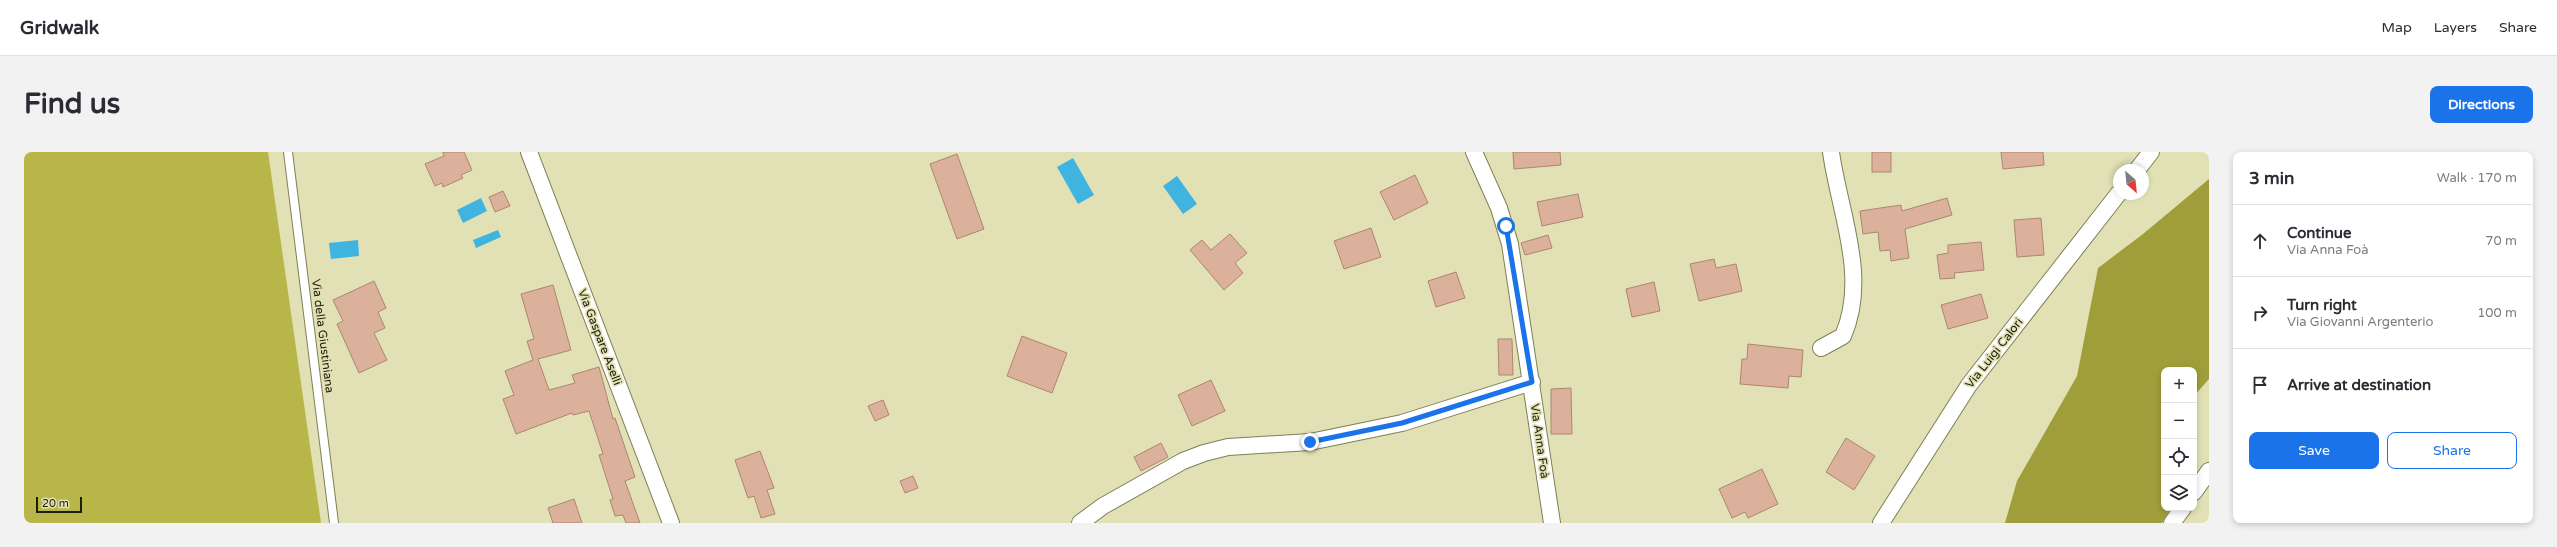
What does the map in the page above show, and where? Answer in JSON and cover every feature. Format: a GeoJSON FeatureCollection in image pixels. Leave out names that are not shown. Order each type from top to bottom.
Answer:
{"type":"FeatureCollection","features":[{"type":"Feature","properties":{"kind":"street","name":"Via Gaspare Aselli"},"geometry":{"type":"LineString","coordinates":[[529,152],[671,523]]}},
{"type":"Feature","properties":{"kind":"street","name":"Via Anna Foà"},"geometry":{"type":"LineString","coordinates":[[1474,152],[1506,226],[1532,382],[1552,523]]}},
{"type":"Feature","properties":{"kind":"street"},"geometry":{"type":"LineString","coordinates":[[1821,348],[1843,336],[1854,287],[1852,259],[1831,152]]}},
{"type":"Feature","properties":{"kind":"street"},"geometry":{"type":"LineString","coordinates":[[2142,164],[2151,152]]}},
{"type":"Feature","properties":{"kind":"street","name":"Via Luigi Calori"},"geometry":{"type":"LineString","coordinates":[[1881,523],[1969,384],[2114,200]]}},
{"type":"Feature","properties":{"kind":"street"},"geometry":{"type":"LineString","coordinates":[[1080,523],[1103,506],[1183,461],[1204,453],[1228,447],[1310,442],[1402,423],[1532,382]]}},
{"type":"Feature","properties":{"kind":"street"},"geometry":{"type":"LineString","coordinates":[[2197,488],[2209,471]]}},
{"type":"Feature","properties":{"kind":"street"},"geometry":{"type":"LineString","coordinates":[[2172,523],[2180,511]]}},
{"type":"Feature","properties":{"kind":"lane","name":"Via della Giustiniana"},"geometry":{"type":"LineString","coordinates":[[288,152],[334,523]]}},
{"type":"Feature","properties":{"kind":"shaded area"},"geometry":{"type":"Polygon","coordinates":[[[24,152],[268,152],[321,523],[24,523],[24,152]]]}},
{"type":"Feature","properties":{"kind":"shaded area"},"geometry":{"type":"Polygon","coordinates":[[[2209,179],[2209,379],[2197,393],[2197,367],[2161,367],[2161,511],[2169,511],[2162,523],[2005,523],[2017,481],[2077,376],[2098,268],[2143,234],[2209,179]]]}},
{"type":"Feature","properties":{"kind":"water"},"geometry":{"type":"Polygon","coordinates":[[[1073,158],[1094,195],[1078,204],[1057,167],[1073,158]]]}},
{"type":"Feature","properties":{"kind":"water"},"geometry":{"type":"Polygon","coordinates":[[[1177,176],[1197,204],[1183,214],[1163,186],[1177,176]]]}},
{"type":"Feature","properties":{"kind":"water"},"geometry":{"type":"Polygon","coordinates":[[[481,198],[487,211],[463,223],[457,210],[481,198]]]}},
{"type":"Feature","properties":{"kind":"water"},"geometry":{"type":"Polygon","coordinates":[[[498,230],[501,237],[476,248],[473,240],[498,230]]]}},
{"type":"Feature","properties":{"kind":"water"},"geometry":{"type":"Polygon","coordinates":[[[358,240],[359,256],[331,259],[329,243],[358,240]]]}},
{"type":"Feature","properties":{"kind":"building"},"geometry":{"type":"Polygon","coordinates":[[[443,152],[464,152],[472,170],[461,175],[463,178],[443,187],[442,183],[435,186],[425,164],[444,156],[443,152]]]}},
{"type":"Feature","properties":{"kind":"building"},"geometry":{"type":"Polygon","coordinates":[[[1513,152],[1560,152],[1561,165],[1514,169],[1513,152]]]}},
{"type":"Feature","properties":{"kind":"building"},"geometry":{"type":"Polygon","coordinates":[[[1872,152],[1891,152],[1891,172],[1872,172],[1872,152]]]}},
{"type":"Feature","properties":{"kind":"building"},"geometry":{"type":"Polygon","coordinates":[[[2001,152],[2043,152],[2044,165],[2003,169],[2001,152]]]}},
{"type":"Feature","properties":{"kind":"building"},"geometry":{"type":"Polygon","coordinates":[[[957,154],[984,229],[957,239],[930,164],[957,154]]]}},
{"type":"Feature","properties":{"kind":"building"},"geometry":{"type":"Polygon","coordinates":[[[1415,175],[1428,203],[1394,220],[1380,192],[1415,175]]]}},
{"type":"Feature","properties":{"kind":"building"},"geometry":{"type":"Polygon","coordinates":[[[503,191],[510,206],[495,212],[489,197],[503,191]]]}},
{"type":"Feature","properties":{"kind":"building"},"geometry":{"type":"Polygon","coordinates":[[[1578,194],[1583,217],[1542,226],[1537,202],[1578,194]]]}},
{"type":"Feature","properties":{"kind":"building"},"geometry":{"type":"Polygon","coordinates":[[[1947,198],[1952,215],[1905,229],[1909,258],[1891,261],[1890,250],[1880,251],[1878,232],[1863,234],[1860,211],[1901,205],[1902,211],[1947,198]]]}},
{"type":"Feature","properties":{"kind":"building"},"geometry":{"type":"Polygon","coordinates":[[[2041,218],[2044,255],[2017,257],[2014,220],[2041,218]]]}},
{"type":"Feature","properties":{"kind":"building"},"geometry":{"type":"Polygon","coordinates":[[[1371,228],[1381,257],[1344,269],[1334,241],[1371,228]]]}},
{"type":"Feature","properties":{"kind":"building"},"geometry":{"type":"Polygon","coordinates":[[[1230,234],[1247,253],[1235,263],[1243,273],[1224,290],[1190,250],[1202,240],[1211,250],[1230,234]]]}},
{"type":"Feature","properties":{"kind":"building"},"geometry":{"type":"Polygon","coordinates":[[[1548,235],[1552,248],[1525,255],[1521,243],[1548,235]]]}},
{"type":"Feature","properties":{"kind":"building"},"geometry":{"type":"Polygon","coordinates":[[[1981,242],[1984,270],[1954,273],[1955,278],[1940,279],[1937,255],[1948,253],[1948,245],[1981,242]]]}},
{"type":"Feature","properties":{"kind":"building"},"geometry":{"type":"Polygon","coordinates":[[[1714,259],[1716,268],[1736,264],[1742,291],[1699,301],[1690,264],[1714,259]]]}},
{"type":"Feature","properties":{"kind":"building"},"geometry":{"type":"Polygon","coordinates":[[[1456,272],[1465,298],[1436,307],[1428,281],[1456,272]]]}},
{"type":"Feature","properties":{"kind":"building"},"geometry":{"type":"Polygon","coordinates":[[[374,281],[386,308],[378,312],[385,328],[374,333],[387,360],[359,373],[337,324],[343,321],[333,300],[374,281]]]}},
{"type":"Feature","properties":{"kind":"building"},"geometry":{"type":"Polygon","coordinates":[[[1654,282],[1660,311],[1632,317],[1626,289],[1654,282]]]}},
{"type":"Feature","properties":{"kind":"building"},"geometry":{"type":"Polygon","coordinates":[[[553,285],[571,350],[538,359],[549,390],[575,383],[572,375],[599,367],[613,419],[615,418],[635,477],[625,481],[640,523],[626,523],[623,515],[615,516],[610,500],[613,499],[599,455],[603,454],[589,411],[573,415],[572,413],[516,434],[503,399],[514,395],[505,371],[533,360],[527,341],[534,339],[521,294],[553,285]]]}},
{"type":"Feature","properties":{"kind":"building"},"geometry":{"type":"Polygon","coordinates":[[[1981,294],[1988,318],[1948,329],[1941,305],[1981,294]]]}},
{"type":"Feature","properties":{"kind":"building"},"geometry":{"type":"Polygon","coordinates":[[[1022,336],[1067,353],[1052,393],[1007,376],[1022,336]]]}},
{"type":"Feature","properties":{"kind":"building"},"geometry":{"type":"Polygon","coordinates":[[[1498,339],[1512,339],[1513,375],[1499,375],[1498,339]]]}},
{"type":"Feature","properties":{"kind":"building"},"geometry":{"type":"Polygon","coordinates":[[[1748,344],[1803,350],[1801,377],[1789,376],[1788,388],[1740,384],[1742,359],[1747,359],[1748,344]]]}},
{"type":"Feature","properties":{"kind":"building"},"geometry":{"type":"Polygon","coordinates":[[[1211,380],[1225,411],[1192,426],[1178,395],[1211,380]]]}},
{"type":"Feature","properties":{"kind":"building"},"geometry":{"type":"Polygon","coordinates":[[[1571,388],[1572,434],[1551,434],[1551,389],[1571,388]]]}},
{"type":"Feature","properties":{"kind":"building"},"geometry":{"type":"Polygon","coordinates":[[[883,400],[889,415],[875,421],[868,406],[883,400]]]}},
{"type":"Feature","properties":{"kind":"building"},"geometry":{"type":"Polygon","coordinates":[[[1846,438],[1875,456],[1854,490],[1826,472],[1846,438]]]}},
{"type":"Feature","properties":{"kind":"building"},"geometry":{"type":"Polygon","coordinates":[[[1161,443],[1168,457],[1141,471],[1134,457],[1161,443]]]}},
{"type":"Feature","properties":{"kind":"building"},"geometry":{"type":"Polygon","coordinates":[[[760,451],[774,488],[767,490],[775,514],[761,518],[754,496],[748,498],[735,460],[760,451]]]}},
{"type":"Feature","properties":{"kind":"building"},"geometry":{"type":"Polygon","coordinates":[[[1762,469],[1778,504],[1748,518],[1745,512],[1732,518],[1719,489],[1762,469]]]}},
{"type":"Feature","properties":{"kind":"building"},"geometry":{"type":"Polygon","coordinates":[[[913,476],[918,488],[905,493],[900,481],[913,476]]]}},
{"type":"Feature","properties":{"kind":"building"},"geometry":{"type":"Polygon","coordinates":[[[574,499],[582,523],[553,523],[548,508],[574,499]]]}},
{"type":"Feature","properties":{"kind":"route"},"geometry":{"type":"LineString","coordinates":[[1310,442],[1402,423],[1532,382],[1506,226]]}}]}
